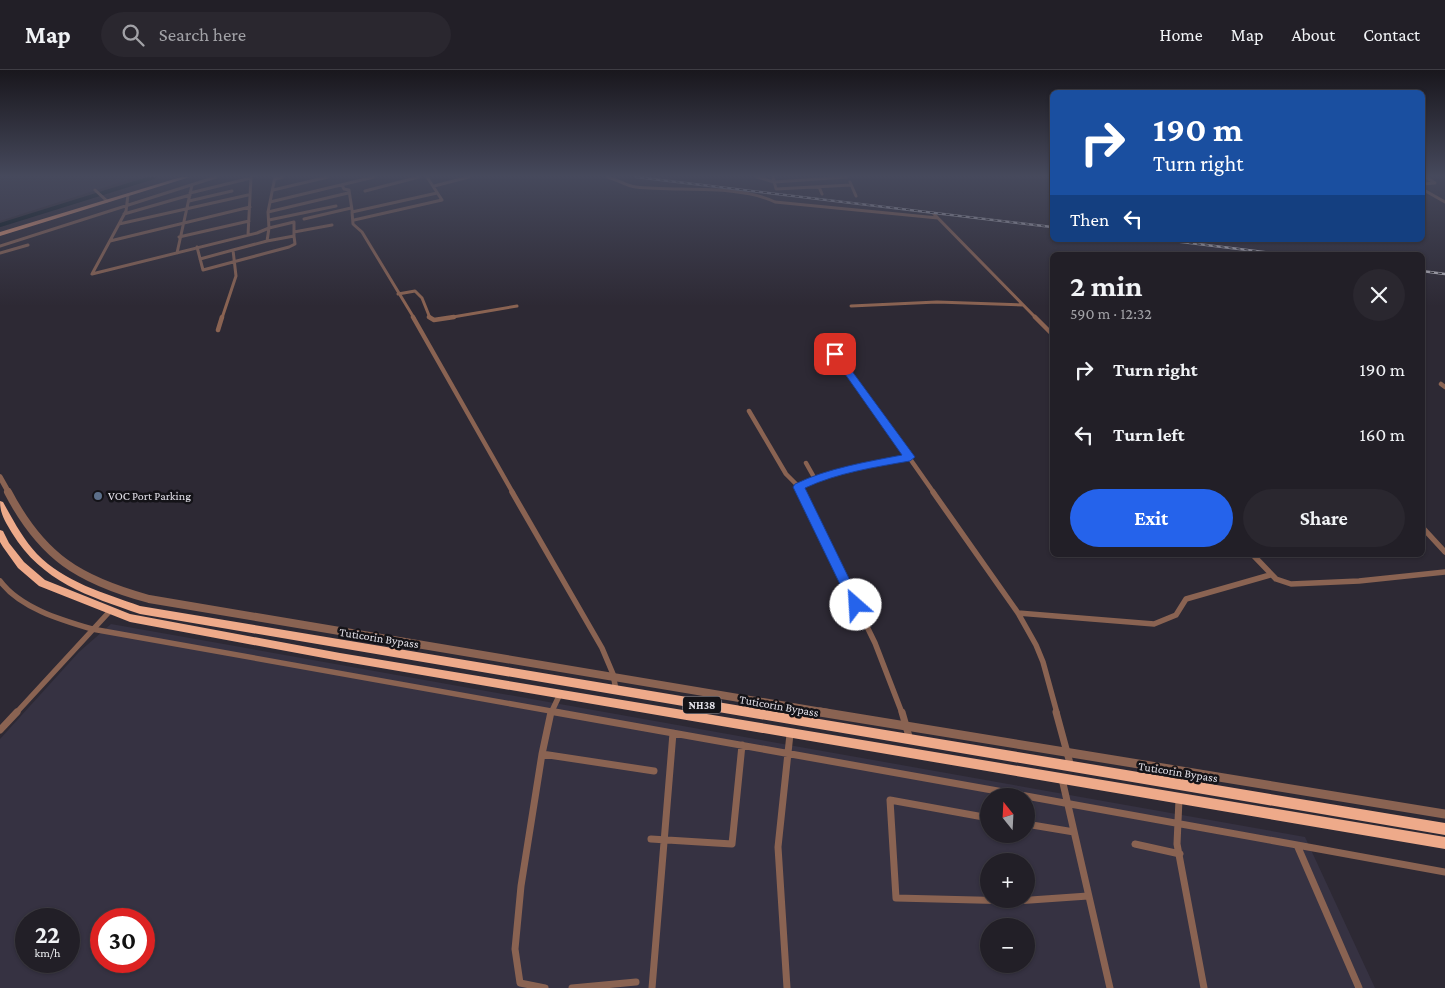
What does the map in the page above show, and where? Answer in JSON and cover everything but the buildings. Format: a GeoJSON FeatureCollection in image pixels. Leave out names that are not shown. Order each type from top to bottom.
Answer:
{"type":"FeatureCollection","features":[{"type":"Feature","properties":{"kind":"highway","name":"Tuticorin Bypass"},"geometry":{"type":"LineString","coordinates":[[0,504],[19,538],[34,558],[55,574],[112,600],[140,610],[1071,768],[1445,829]]}},
{"type":"Feature","properties":{"kind":"highway","name":"Tuticorin Bypass"},"geometry":{"type":"LineString","coordinates":[[0,533],[22,565],[42,583],[110,612],[130,618],[340,657],[560,693],[790,734],[1445,843]]}},
{"type":"Feature","properties":{"kind":"main road"},"geometry":{"type":"LineString","coordinates":[[0,234],[42,220]]}},
{"type":"Feature","properties":{"kind":"street"},"geometry":{"type":"LineString","coordinates":[[0,246],[84,220]]}},
{"type":"Feature","properties":{"kind":"street"},"geometry":{"type":"LineString","coordinates":[[121,220],[92,274],[301,220]]}},
{"type":"Feature","properties":{"kind":"street"},"geometry":{"type":"LineString","coordinates":[[119,224],[136,220]]}},
{"type":"Feature","properties":{"kind":"street"},"geometry":{"type":"LineString","coordinates":[[177,253],[179,237],[184,220]]}},
{"type":"Feature","properties":{"kind":"street"},"geometry":{"type":"LineString","coordinates":[[110,241],[198,220]]}},
{"type":"Feature","properties":{"kind":"street"},"geometry":{"type":"LineString","coordinates":[[268,242],[269,220]]}},
{"type":"Feature","properties":{"kind":"street"},"geometry":{"type":"LineString","coordinates":[[354,220],[354,224],[362,232],[433,349],[602,648],[614,678],[616,690]]}},
{"type":"Feature","properties":{"kind":"street"},"geometry":{"type":"LineString","coordinates":[[941,220],[1050,332]]}},
{"type":"Feature","properties":{"kind":"street"},"geometry":{"type":"LineString","coordinates":[[179,237],[249,221],[248,235]]}},
{"type":"Feature","properties":{"kind":"street"},"geometry":{"type":"LineString","coordinates":[[198,247],[203,270],[295,244],[294,222]]}},
{"type":"Feature","properties":{"kind":"street"},"geometry":{"type":"LineString","coordinates":[[200,259],[332,224]]}},
{"type":"Feature","properties":{"kind":"street"},"geometry":{"type":"LineString","coordinates":[[241,236],[242,247]]}},
{"type":"Feature","properties":{"kind":"street"},"geometry":{"type":"LineString","coordinates":[[0,253],[28,245]]}},
{"type":"Feature","properties":{"kind":"street"},"geometry":{"type":"LineString","coordinates":[[218,330],[236,276],[236,261],[233,250]]}},
{"type":"Feature","properties":{"kind":"street"},"geometry":{"type":"LineString","coordinates":[[398,294],[415,291],[422,298],[429,317],[434,320],[517,306]]}},
{"type":"Feature","properties":{"kind":"street"},"geometry":{"type":"LineString","coordinates":[[851,306],[910,302],[1023,304]]}},
{"type":"Feature","properties":{"kind":"street"},"geometry":{"type":"LineString","coordinates":[[828,342],[1018,613],[1043,662],[1071,768]]}},
{"type":"Feature","properties":{"kind":"street"},"geometry":{"type":"LineString","coordinates":[[749,411],[786,474],[799,487],[881,656],[910,740]]}},
{"type":"Feature","properties":{"kind":"street"},"geometry":{"type":"LineString","coordinates":[[799,487],[814,479],[868,465],[910,457]]}},
{"type":"Feature","properties":{"kind":"street"},"geometry":{"type":"LineString","coordinates":[[806,463],[814,479]]}},
{"type":"Feature","properties":{"kind":"street"},"geometry":{"type":"LineString","coordinates":[[0,477],[31,531],[69,567],[120,592],[159,601],[614,678],[1445,814]]}},
{"type":"Feature","properties":{"kind":"street"},"geometry":{"type":"LineString","coordinates":[[1425,530],[1445,552]]}},
{"type":"Feature","properties":{"kind":"street"},"geometry":{"type":"LineString","coordinates":[[1255,557],[1270,575],[1282,583],[1310,584],[1445,572]]}},
{"type":"Feature","properties":{"kind":"street"},"geometry":{"type":"LineString","coordinates":[[1018,613],[1154,624],[1176,615],[1186,598],[1270,575]]}},
{"type":"Feature","properties":{"kind":"street"},"geometry":{"type":"LineString","coordinates":[[0,581],[10,593],[22,600],[75,624],[92,629],[981,788]]}},
{"type":"Feature","properties":{"kind":"street"},"geometry":{"type":"LineString","coordinates":[[0,730],[92,629],[110,612]]}},
{"type":"Feature","properties":{"kind":"street"},"geometry":{"type":"LineString","coordinates":[[545,988],[520,983],[515,949],[521,886],[542,754],[551,711],[560,693]]}},
{"type":"Feature","properties":{"kind":"street"},"geometry":{"type":"LineString","coordinates":[[652,988],[673,733]]}},
{"type":"Feature","properties":{"kind":"street"},"geometry":{"type":"LineString","coordinates":[[787,988],[778,847],[790,734]]}},
{"type":"Feature","properties":{"kind":"street"},"geometry":{"type":"LineString","coordinates":[[651,838],[663,842],[732,844],[742,746]]}},
{"type":"Feature","properties":{"kind":"street"},"geometry":{"type":"LineString","coordinates":[[542,754],[654,771]]}},
{"type":"Feature","properties":{"kind":"street"},"geometry":{"type":"LineString","coordinates":[[1062,778],[1110,988]]}},
{"type":"Feature","properties":{"kind":"street"},"geometry":{"type":"LineString","coordinates":[[1035,798],[1445,872]]}},
{"type":"Feature","properties":{"kind":"street"},"geometry":{"type":"LineString","coordinates":[[1179,798],[1177,844],[1204,988]]}},
{"type":"Feature","properties":{"kind":"street"},"geometry":{"type":"LineString","coordinates":[[980,816],[890,800],[896,898],[1016,901],[1088,896]]}},
{"type":"Feature","properties":{"kind":"street"},"geometry":{"type":"LineString","coordinates":[[1035,826],[1074,832]]}},
{"type":"Feature","properties":{"kind":"street"},"geometry":{"type":"LineString","coordinates":[[1135,844],[1180,854]]}},
{"type":"Feature","properties":{"kind":"street"},"geometry":{"type":"LineString","coordinates":[[1297,845],[1358,988]]}},
{"type":"Feature","properties":{"kind":"street"},"geometry":{"type":"LineString","coordinates":[[572,988],[636,982]]}},
{"type":"Feature","properties":{"kind":"shaded area"},"geometry":{"type":"Polygon","coordinates":[[[111,624],[1030,788],[980,788],[980,843],[1035,843],[1035,789],[1305,837],[1375,988],[0,988],[0,739],[79,652],[111,624]]]}},
{"type":"Feature","properties":{"kind":"waterway"},"geometry":{"type":"LineString","coordinates":[[0,225],[17,220]]}},
{"type":"Feature","properties":{"kind":"railway"},"geometry":{"type":"LineString","coordinates":[[992,220],[1050,227]]}},
{"type":"Feature","properties":{"kind":"railway"},"geometry":{"type":"LineString","coordinates":[[1182,242],[1264,252]]}},
{"type":"Feature","properties":{"kind":"railway"},"geometry":{"type":"LineString","coordinates":[[1425,271],[1445,274]]}},
{"type":"Feature","properties":{"kind":"place","name":"VOC Port Parking"},"geometry":{"type":"Point","coordinates":[98,496]}},
{"type":"Feature","properties":{"kind":"route"},"geometry":{"type":"LineString","coordinates":[[835,354],[859,384],[910,457],[868,465],[814,479],[799,487],[856,605]]}}]}
